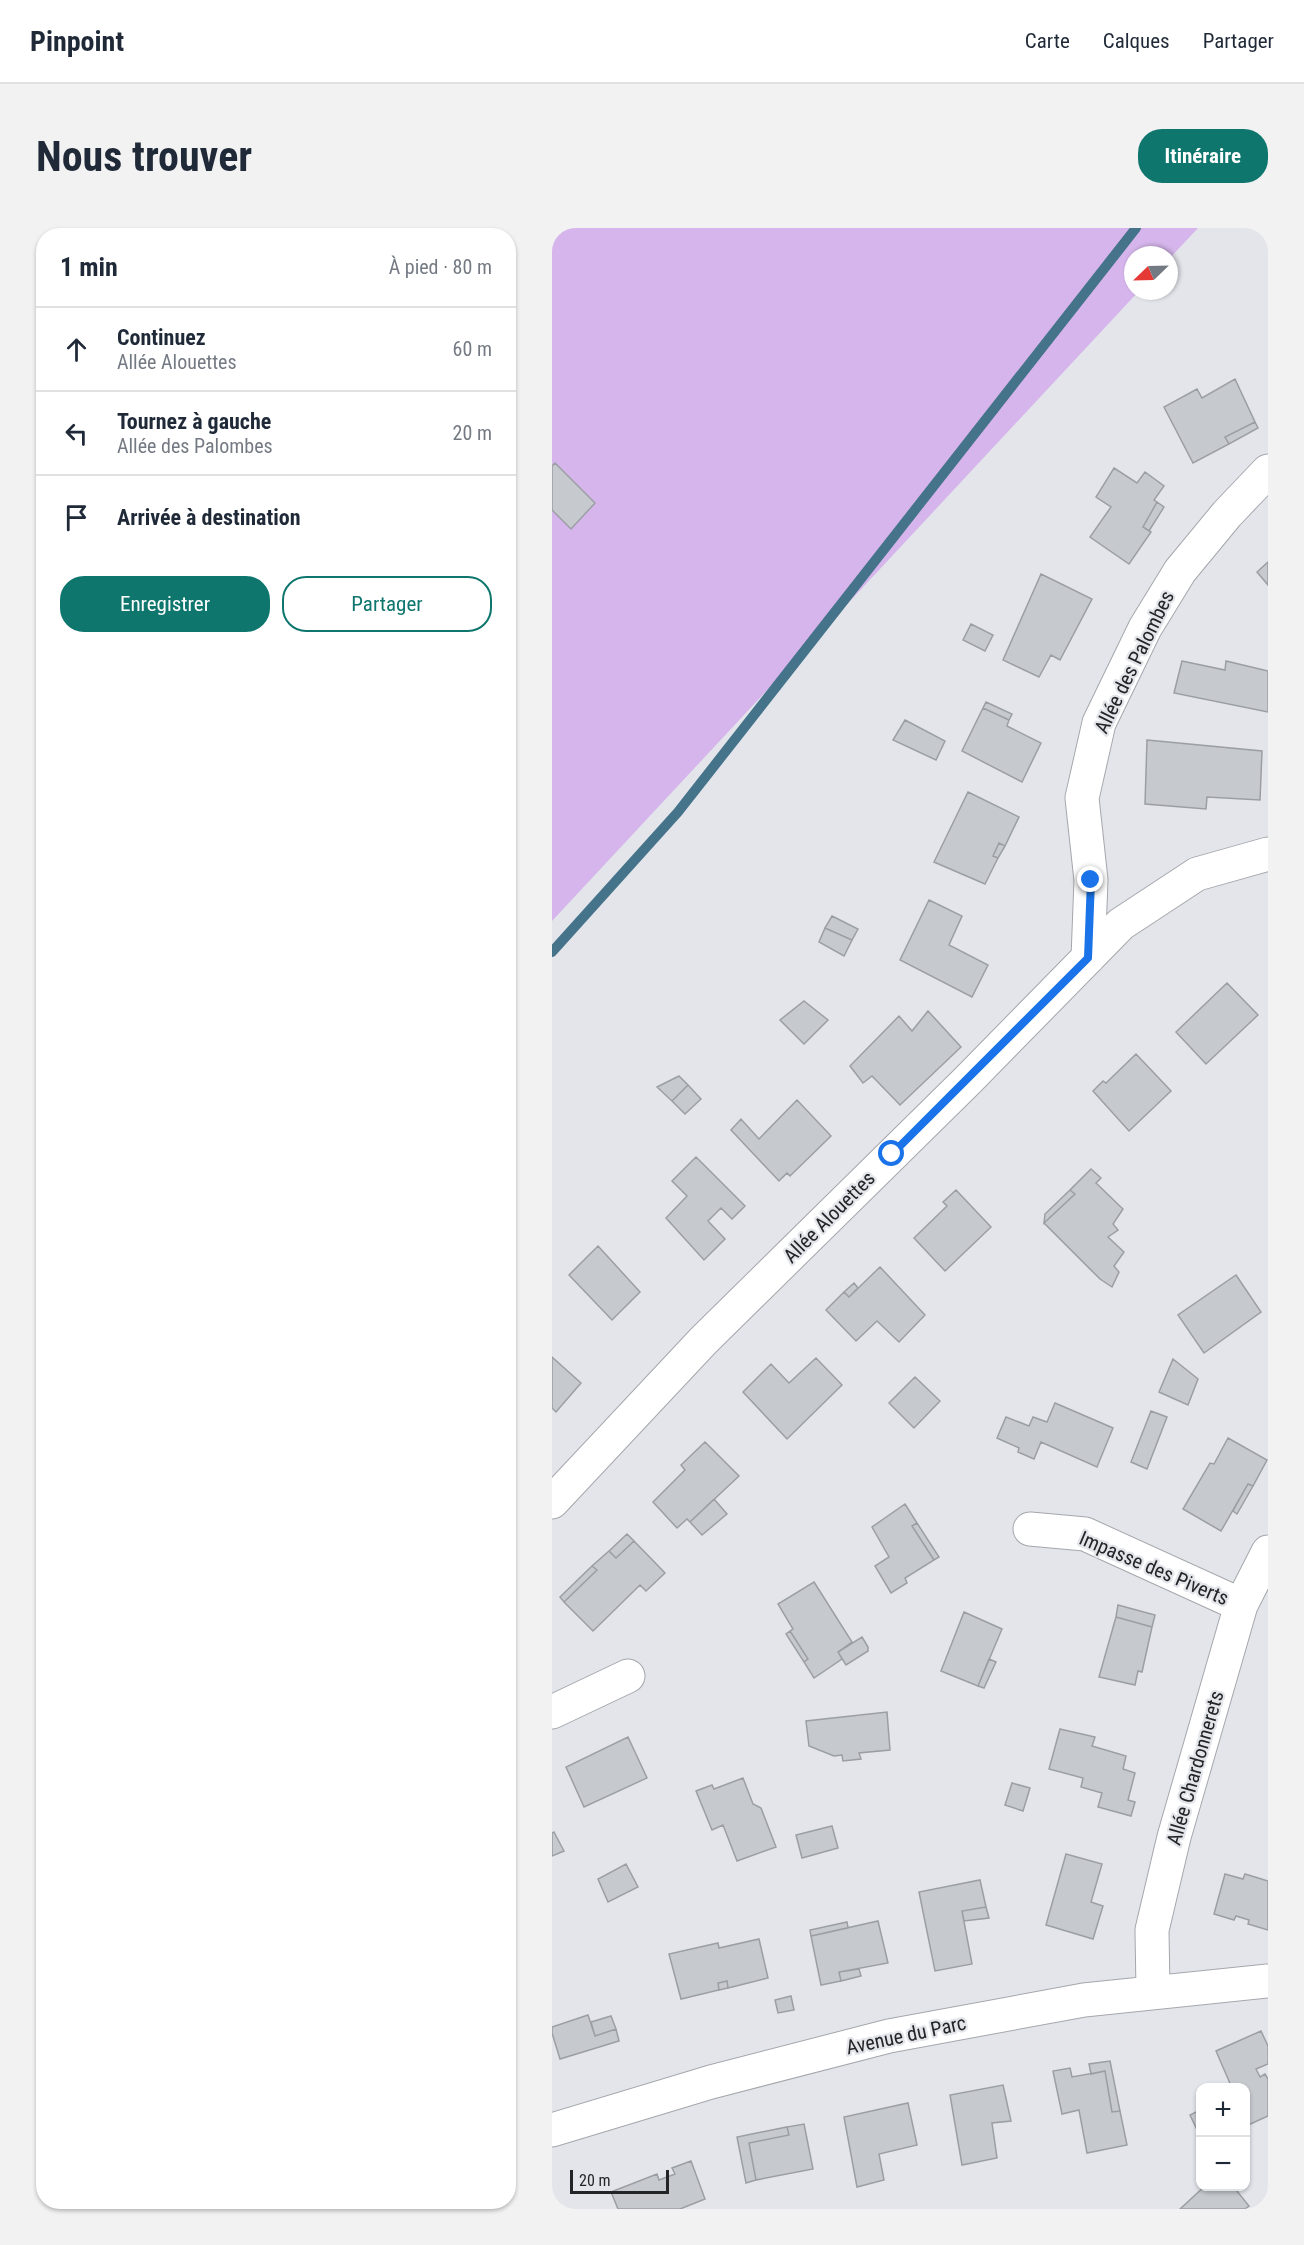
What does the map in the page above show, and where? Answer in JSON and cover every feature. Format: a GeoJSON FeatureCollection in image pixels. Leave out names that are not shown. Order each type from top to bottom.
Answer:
{"type":"FeatureCollection","features":[{"type":"Feature","properties":{"kind":"street","name":"Allée des Palombes"},"geometry":{"type":"LineString","coordinates":[[1088,958],[1091,880],[1082,798],[1099,723],[1145,628],[1180,571],[1227,514],[1268,471]]}},
{"type":"Feature","properties":{"kind":"street","name":"Allée Alouettes"},"geometry":{"type":"LineString","coordinates":[[552,1502],[703,1341],[968,1080],[1121,924],[1197,874],[1268,854]]}},
{"type":"Feature","properties":{"kind":"street","name":"Impasse des Piverts"},"geometry":{"type":"LineString","coordinates":[[1030,1529],[1085,1534],[1241,1605]]}},
{"type":"Feature","properties":{"kind":"street","name":"Allée Chardonnerets"},"geometry":{"type":"LineString","coordinates":[[1154,1991],[1152,1930],[1174,1837],[1241,1605],[1268,1552]]}},
{"type":"Feature","properties":{"kind":"street"},"geometry":{"type":"LineString","coordinates":[[552,1712],[628,1676]]}},
{"type":"Feature","properties":{"kind":"street","name":"Avenue du Parc"},"geometry":{"type":"LineString","coordinates":[[552,2130],[711,2082],[889,2036],[1084,2000],[1268,1981]]}},
{"type":"Feature","properties":{"kind":"shaded area"},"geometry":{"type":"Polygon","coordinates":[[[552,228],[1198,228],[1178,249],[1178,246],[1124,246],[1124,300],[1131,300],[552,921],[552,228]]]}},
{"type":"Feature","properties":{"kind":"building"},"geometry":{"type":"Polygon","coordinates":[[[1235,379],[1255,422],[1225,437],[1229,444],[1193,463],[1164,407],[1197,389],[1202,398],[1235,379]]]}},
{"type":"Feature","properties":{"kind":"building"},"geometry":{"type":"Polygon","coordinates":[[[1255,422],[1258,428],[1229,444],[1225,437],[1255,422]]]}},
{"type":"Feature","properties":{"kind":"building"},"geometry":{"type":"Polygon","coordinates":[[[555,463],[595,503],[571,529],[552,510],[552,466],[555,463]]]}},
{"type":"Feature","properties":{"kind":"building"},"geometry":{"type":"Polygon","coordinates":[[[1114,468],[1137,483],[1145,472],[1164,486],[1154,500],[1157,502],[1143,527],[1151,532],[1129,564],[1090,537],[1111,507],[1096,497],[1114,468]]]}},
{"type":"Feature","properties":{"kind":"building"},"geometry":{"type":"Polygon","coordinates":[[[1157,502],[1164,507],[1149,531],[1143,527],[1157,502]]]}},
{"type":"Feature","properties":{"kind":"building"},"geometry":{"type":"Polygon","coordinates":[[[1268,562],[1268,585],[1257,572],[1268,562]]]}},
{"type":"Feature","properties":{"kind":"building"},"geometry":{"type":"Polygon","coordinates":[[[1041,574],[1092,599],[1060,660],[1051,655],[1039,677],[1003,660],[1041,574]]]}},
{"type":"Feature","properties":{"kind":"building"},"geometry":{"type":"Polygon","coordinates":[[[971,624],[993,635],[985,651],[963,640],[971,624]]]}},
{"type":"Feature","properties":{"kind":"building"},"geometry":{"type":"Polygon","coordinates":[[[1182,661],[1225,670],[1226,661],[1268,671],[1268,712],[1174,693],[1182,661]]]}},
{"type":"Feature","properties":{"kind":"building"},"geometry":{"type":"Polygon","coordinates":[[[986,702],[1012,714],[1009,720],[983,708],[986,702]]]}},
{"type":"Feature","properties":{"kind":"building"},"geometry":{"type":"Polygon","coordinates":[[[983,708],[1009,720],[1007,726],[1041,743],[1022,782],[962,751],[983,708]]]}},
{"type":"Feature","properties":{"kind":"building"},"geometry":{"type":"Polygon","coordinates":[[[905,720],[945,741],[936,760],[893,740],[905,720]]]}},
{"type":"Feature","properties":{"kind":"building"},"geometry":{"type":"Polygon","coordinates":[[[1147,740],[1262,751],[1260,800],[1207,797],[1206,809],[1145,804],[1147,740]]]}},
{"type":"Feature","properties":{"kind":"building"},"geometry":{"type":"Polygon","coordinates":[[[968,792],[1019,817],[1005,846],[999,843],[993,856],[998,858],[985,884],[934,862],[968,792]]]}},
{"type":"Feature","properties":{"kind":"building"},"geometry":{"type":"Polygon","coordinates":[[[999,843],[1005,846],[998,858],[993,856],[999,843]]]}},
{"type":"Feature","properties":{"kind":"building"},"geometry":{"type":"Polygon","coordinates":[[[929,900],[962,916],[949,945],[988,965],[972,997],[900,960],[929,900]]]}},
{"type":"Feature","properties":{"kind":"building"},"geometry":{"type":"Polygon","coordinates":[[[832,916],[858,929],[852,940],[825,928],[832,916]]]}},
{"type":"Feature","properties":{"kind":"building"},"geometry":{"type":"Polygon","coordinates":[[[825,928],[852,940],[844,956],[819,942],[825,928]]]}},
{"type":"Feature","properties":{"kind":"building"},"geometry":{"type":"Polygon","coordinates":[[[1227,983],[1258,1015],[1206,1064],[1176,1032],[1227,983]]]}},
{"type":"Feature","properties":{"kind":"building"},"geometry":{"type":"Polygon","coordinates":[[[804,1001],[828,1020],[804,1044],[780,1020],[804,1001]]]}},
{"type":"Feature","properties":{"kind":"building"},"geometry":{"type":"Polygon","coordinates":[[[928,1011],[961,1047],[900,1105],[872,1076],[863,1083],[850,1066],[899,1016],[912,1031],[928,1011]]]}},
{"type":"Feature","properties":{"kind":"building"},"geometry":{"type":"Polygon","coordinates":[[[1136,1054],[1171,1091],[1129,1131],[1093,1091],[1103,1081],[1106,1083],[1136,1054]]]}},
{"type":"Feature","properties":{"kind":"building"},"geometry":{"type":"Polygon","coordinates":[[[679,1076],[688,1085],[672,1101],[657,1087],[679,1076]]]}},
{"type":"Feature","properties":{"kind":"building"},"geometry":{"type":"Polygon","coordinates":[[[688,1085],[701,1099],[685,1114],[672,1101],[688,1085]]]}},
{"type":"Feature","properties":{"kind":"building"},"geometry":{"type":"Polygon","coordinates":[[[797,1100],[831,1136],[790,1176],[787,1173],[779,1181],[731,1130],[741,1119],[759,1139],[797,1100]]]}},
{"type":"Feature","properties":{"kind":"building"},"geometry":{"type":"Polygon","coordinates":[[[696,1157],[745,1206],[732,1219],[721,1208],[708,1221],[725,1239],[704,1260],[666,1218],[687,1196],[672,1181],[696,1157]]]}},
{"type":"Feature","properties":{"kind":"building"},"geometry":{"type":"Polygon","coordinates":[[[1091,1169],[1101,1178],[1096,1183],[1123,1209],[1113,1224],[1118,1230],[1108,1237],[1124,1252],[1114,1266],[1119,1272],[1112,1287],[1100,1279],[1044,1223],[1075,1194],[1070,1190],[1091,1169]]]}},
{"type":"Feature","properties":{"kind":"building"},"geometry":{"type":"Polygon","coordinates":[[[956,1190],[991,1227],[945,1271],[914,1238],[947,1206],[943,1202],[956,1190]]]}},
{"type":"Feature","properties":{"kind":"building"},"geometry":{"type":"Polygon","coordinates":[[[1070,1190],[1075,1194],[1044,1223],[1045,1214],[1070,1190]]]}},
{"type":"Feature","properties":{"kind":"building"},"geometry":{"type":"Polygon","coordinates":[[[598,1246],[640,1292],[612,1320],[569,1275],[598,1246]]]}},
{"type":"Feature","properties":{"kind":"building"},"geometry":{"type":"Polygon","coordinates":[[[880,1267],[925,1315],[899,1342],[877,1321],[856,1341],[826,1310],[844,1292],[849,1297],[880,1267]]]}},
{"type":"Feature","properties":{"kind":"building"},"geometry":{"type":"Polygon","coordinates":[[[1236,1275],[1261,1312],[1204,1353],[1178,1315],[1236,1275]]]}},
{"type":"Feature","properties":{"kind":"building"},"geometry":{"type":"Polygon","coordinates":[[[854,1283],[858,1288],[849,1297],[844,1292],[854,1283]]]}},
{"type":"Feature","properties":{"kind":"building"},"geometry":{"type":"Polygon","coordinates":[[[552,1357],[581,1383],[556,1412],[552,1408],[552,1357]]]}},
{"type":"Feature","properties":{"kind":"building"},"geometry":{"type":"Polygon","coordinates":[[[816,1358],[842,1385],[787,1439],[743,1392],[771,1364],[789,1383],[816,1358]]]}},
{"type":"Feature","properties":{"kind":"building"},"geometry":{"type":"Polygon","coordinates":[[[1173,1359],[1198,1379],[1188,1405],[1159,1392],[1173,1359]]]}},
{"type":"Feature","properties":{"kind":"building"},"geometry":{"type":"Polygon","coordinates":[[[915,1377],[940,1401],[914,1428],[889,1403],[915,1377]]]}},
{"type":"Feature","properties":{"kind":"building"},"geometry":{"type":"Polygon","coordinates":[[[1055,1403],[1113,1428],[1097,1467],[1041,1442],[1034,1459],[1018,1452],[1019,1448],[997,1438],[1006,1417],[1029,1426],[1033,1417],[1047,1422],[1055,1403]]]}},
{"type":"Feature","properties":{"kind":"building"},"geometry":{"type":"Polygon","coordinates":[[[1151,1411],[1167,1417],[1147,1469],[1131,1462],[1151,1411]]]}},
{"type":"Feature","properties":{"kind":"building"},"geometry":{"type":"Polygon","coordinates":[[[1228,1438],[1267,1460],[1253,1486],[1248,1484],[1221,1531],[1183,1509],[1210,1463],[1214,1464],[1228,1438]]]}},
{"type":"Feature","properties":{"kind":"building"},"geometry":{"type":"Polygon","coordinates":[[[705,1442],[739,1476],[690,1522],[687,1519],[677,1528],[653,1502],[685,1470],[681,1465],[705,1442]]]}},
{"type":"Feature","properties":{"kind":"building"},"geometry":{"type":"Polygon","coordinates":[[[1248,1484],[1253,1486],[1237,1514],[1233,1511],[1248,1484]]]}},
{"type":"Feature","properties":{"kind":"building"},"geometry":{"type":"Polygon","coordinates":[[[714,1499],[727,1514],[702,1535],[690,1522],[714,1499]]]}},
{"type":"Feature","properties":{"kind":"building"},"geometry":{"type":"Polygon","coordinates":[[[905,1504],[917,1523],[912,1526],[934,1560],[905,1578],[907,1583],[891,1593],[875,1566],[889,1557],[872,1527],[905,1504]]]}},
{"type":"Feature","properties":{"kind":"building"},"geometry":{"type":"Polygon","coordinates":[[[917,1523],[939,1557],[934,1560],[912,1526],[917,1523]]]}},
{"type":"Feature","properties":{"kind":"building"},"geometry":{"type":"Polygon","coordinates":[[[627,1534],[634,1541],[616,1558],[609,1551],[627,1534]]]}},
{"type":"Feature","properties":{"kind":"building"},"geometry":{"type":"Polygon","coordinates":[[[634,1541],[665,1573],[646,1591],[640,1585],[593,1631],[564,1602],[597,1570],[592,1566],[609,1551],[616,1558],[634,1541]]]}},
{"type":"Feature","properties":{"kind":"building"},"geometry":{"type":"Polygon","coordinates":[[[592,1566],[597,1570],[564,1602],[560,1597],[592,1566]]]}},
{"type":"Feature","properties":{"kind":"building"},"geometry":{"type":"Polygon","coordinates":[[[814,1582],[852,1642],[838,1652],[842,1659],[814,1678],[804,1662],[808,1659],[790,1631],[793,1629],[778,1604],[814,1582]]]}},
{"type":"Feature","properties":{"kind":"building"},"geometry":{"type":"Polygon","coordinates":[[[1118,1605],[1155,1615],[1152,1627],[1116,1617],[1118,1605]]]}},
{"type":"Feature","properties":{"kind":"building"},"geometry":{"type":"Polygon","coordinates":[[[964,1612],[1002,1629],[978,1686],[941,1671],[964,1612]]]}},
{"type":"Feature","properties":{"kind":"building"},"geometry":{"type":"Polygon","coordinates":[[[1116,1617],[1152,1627],[1142,1672],[1138,1671],[1135,1685],[1099,1677],[1116,1617]]]}},
{"type":"Feature","properties":{"kind":"building"},"geometry":{"type":"Polygon","coordinates":[[[790,1631],[808,1659],[804,1662],[786,1634],[790,1631]]]}},
{"type":"Feature","properties":{"kind":"building"},"geometry":{"type":"Polygon","coordinates":[[[862,1637],[868,1651],[846,1665],[838,1652],[862,1637]]]}},
{"type":"Feature","properties":{"kind":"building"},"geometry":{"type":"Polygon","coordinates":[[[989,1659],[996,1662],[984,1688],[978,1686],[989,1659]]]}},
{"type":"Feature","properties":{"kind":"building"},"geometry":{"type":"Polygon","coordinates":[[[887,1712],[890,1750],[859,1753],[861,1759],[843,1761],[842,1755],[834,1756],[809,1746],[806,1721],[887,1712]]]}},
{"type":"Feature","properties":{"kind":"building"},"geometry":{"type":"Polygon","coordinates":[[[1060,1729],[1095,1737],[1092,1746],[1126,1756],[1123,1769],[1135,1773],[1128,1800],[1135,1802],[1131,1816],[1098,1807],[1102,1793],[1081,1787],[1083,1778],[1049,1769],[1060,1729]]]}},
{"type":"Feature","properties":{"kind":"building"},"geometry":{"type":"Polygon","coordinates":[[[628,1737],[647,1778],[584,1807],[566,1767],[628,1737]]]}},
{"type":"Feature","properties":{"kind":"building"},"geometry":{"type":"Polygon","coordinates":[[[743,1778],[753,1804],[761,1808],[776,1847],[737,1861],[723,1825],[712,1830],[696,1791],[712,1785],[714,1789],[743,1778]]]}},
{"type":"Feature","properties":{"kind":"building"},"geometry":{"type":"Polygon","coordinates":[[[1012,1783],[1030,1788],[1023,1811],[1005,1805],[1012,1783]]]}},
{"type":"Feature","properties":{"kind":"building"},"geometry":{"type":"Polygon","coordinates":[[[832,1826],[838,1848],[802,1858],[796,1835],[832,1826]]]}},
{"type":"Feature","properties":{"kind":"building"},"geometry":{"type":"Polygon","coordinates":[[[554,1832],[564,1851],[552,1856],[552,1833],[554,1832]]]}},
{"type":"Feature","properties":{"kind":"building"},"geometry":{"type":"Polygon","coordinates":[[[1066,1854],[1102,1864],[1091,1902],[1103,1906],[1093,1939],[1046,1925],[1066,1854]]]}},
{"type":"Feature","properties":{"kind":"building"},"geometry":{"type":"Polygon","coordinates":[[[626,1864],[638,1887],[608,1902],[598,1879],[626,1864]]]}},
{"type":"Feature","properties":{"kind":"building"},"geometry":{"type":"Polygon","coordinates":[[[1225,1874],[1243,1879],[1245,1874],[1268,1881],[1268,1930],[1248,1924],[1249,1920],[1236,1916],[1234,1920],[1214,1914],[1225,1874]]]}},
{"type":"Feature","properties":{"kind":"building"},"geometry":{"type":"Polygon","coordinates":[[[980,1880],[986,1907],[962,1911],[972,1964],[935,1971],[919,1892],[980,1880]]]}},
{"type":"Feature","properties":{"kind":"building"},"geometry":{"type":"Polygon","coordinates":[[[986,1907],[989,1918],[964,1921],[962,1911],[986,1907]]]}},
{"type":"Feature","properties":{"kind":"building"},"geometry":{"type":"Polygon","coordinates":[[[878,1921],[888,1963],[839,1972],[841,1981],[821,1985],[811,1936],[878,1921]]]}},
{"type":"Feature","properties":{"kind":"building"},"geometry":{"type":"Polygon","coordinates":[[[847,1922],[848,1928],[811,1936],[810,1930],[847,1922]]]}},
{"type":"Feature","properties":{"kind":"building"},"geometry":{"type":"Polygon","coordinates":[[[759,1939],[768,1978],[728,1988],[727,1981],[718,1983],[719,1990],[681,1999],[669,1954],[718,1943],[719,1948],[759,1939]]]}},
{"type":"Feature","properties":{"kind":"building"},"geometry":{"type":"Polygon","coordinates":[[[859,1969],[861,1976],[841,1981],[839,1972],[859,1969]]]}},
{"type":"Feature","properties":{"kind":"building"},"geometry":{"type":"Polygon","coordinates":[[[727,1981],[728,1988],[719,1990],[718,1983],[727,1981]]]}},
{"type":"Feature","properties":{"kind":"building"},"geometry":{"type":"Polygon","coordinates":[[[791,1996],[794,2010],[778,2013],[775,2000],[791,1996]]]}},
{"type":"Feature","properties":{"kind":"building"},"geometry":{"type":"Polygon","coordinates":[[[588,2015],[595,2036],[616,2029],[619,2041],[560,2059],[552,2027],[588,2015]]]}},
{"type":"Feature","properties":{"kind":"building"},"geometry":{"type":"Polygon","coordinates":[[[611,2016],[616,2029],[595,2036],[591,2022],[611,2016]]]}},
{"type":"Feature","properties":{"kind":"building"},"geometry":{"type":"Polygon","coordinates":[[[1261,2031],[1268,2046],[1268,2064],[1256,2069],[1260,2077],[1265,2074],[1268,2079],[1268,2116],[1250,2124],[1250,2083],[1230,2083],[1216,2051],[1261,2031]]]}},
{"type":"Feature","properties":{"kind":"building"},"geometry":{"type":"Polygon","coordinates":[[[1110,2061],[1120,2111],[1112,2112],[1105,2071],[1091,2074],[1089,2064],[1110,2061]]]}},
{"type":"Feature","properties":{"kind":"building"},"geometry":{"type":"Polygon","coordinates":[[[1070,2068],[1072,2077],[1105,2071],[1112,2112],[1120,2111],[1127,2145],[1087,2153],[1079,2110],[1062,2114],[1053,2071],[1070,2068]]]}},
{"type":"Feature","properties":{"kind":"building"},"geometry":{"type":"Polygon","coordinates":[[[1003,2085],[1011,2121],[992,2123],[997,2158],[962,2165],[950,2095],[1003,2085]]]}},
{"type":"Feature","properties":{"kind":"building"},"geometry":{"type":"Polygon","coordinates":[[[908,2103],[917,2145],[879,2154],[884,2180],[857,2187],[844,2117],[908,2103]]]}},
{"type":"Feature","properties":{"kind":"building"},"geometry":{"type":"Polygon","coordinates":[[[1196,2112],[1196,2128],[1190,2115],[1196,2112]]]}},
{"type":"Feature","properties":{"kind":"building"},"geometry":{"type":"Polygon","coordinates":[[[804,2124],[813,2169],[756,2180],[749,2143],[789,2135],[787,2127],[804,2124]]]}},
{"type":"Feature","properties":{"kind":"building"},"geometry":{"type":"Polygon","coordinates":[[[787,2127],[789,2135],[749,2143],[756,2180],[746,2183],[737,2137],[787,2127]]]}},
{"type":"Feature","properties":{"kind":"building"},"geometry":{"type":"Polygon","coordinates":[[[691,2161],[705,2199],[680,2209],[618,2209],[611,2192],[657,2174],[659,2180],[675,2174],[672,2168],[691,2161]]]}},
{"type":"Feature","properties":{"kind":"building"},"geometry":{"type":"Polygon","coordinates":[[[1200,2191],[1237,2191],[1249,2206],[1245,2209],[1180,2209],[1200,2191]]]}},
{"type":"Feature","properties":{"kind":"waterway"},"geometry":{"type":"LineString","coordinates":[[552,952],[678,812],[1136,228]]}},
{"type":"Feature","properties":{"kind":"route"},"geometry":{"type":"LineString","coordinates":[[892,1154],[1088,958],[1091,880]]}}]}
